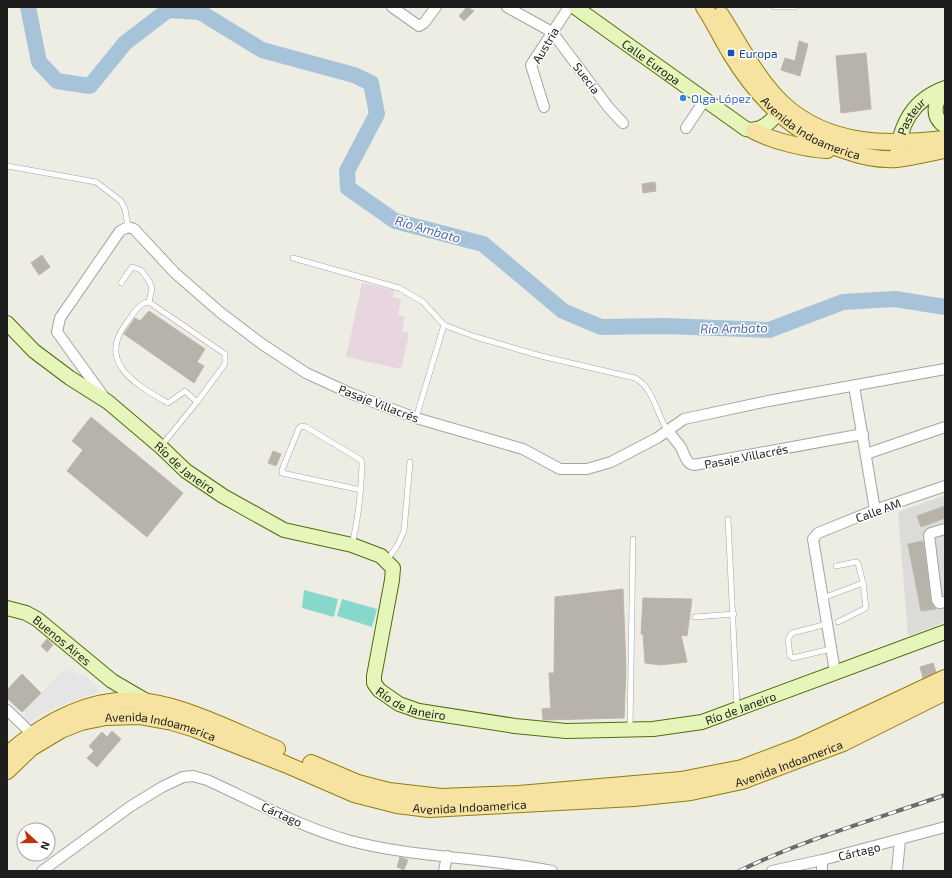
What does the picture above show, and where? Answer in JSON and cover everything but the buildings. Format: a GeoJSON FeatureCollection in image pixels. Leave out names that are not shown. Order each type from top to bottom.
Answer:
{"type":"FeatureCollection","features":[{"type":"Feature","properties":{"kind":"main road","name":"Avenida Indoamerica"},"geometry":{"type":"LineString","coordinates":[[704,7],[751,84],[781,109],[807,135],[828,146],[878,158],[897,151],[945,139]]}},
{"type":"Feature","properties":{"kind":"main road","name":"Avenida Indoamerica"},"geometry":{"type":"LineString","coordinates":[[716,7],[781,109],[843,138],[897,151],[945,150]]}},
{"type":"Feature","properties":{"kind":"main road"},"geometry":{"type":"LineString","coordinates":[[754,131],[764,136],[822,150],[840,149]]}},
{"type":"Feature","properties":{"kind":"main road","name":"Avenida Indoamerica"},"geometry":{"type":"LineString","coordinates":[[7,755],[32,734],[59,718],[109,702],[129,700],[148,702],[179,709],[358,783],[389,792],[441,798],[519,794],[681,780],[742,768],[800,746],[945,678]]}},
{"type":"Feature","properties":{"kind":"main road","name":"Avenida Indoamerica"},"geometry":{"type":"LineString","coordinates":[[7,771],[31,748],[61,730],[81,722],[106,717],[139,716],[172,722],[195,729],[285,764],[354,794],[397,805],[429,809],[634,798],[691,792],[742,781],[843,743],[945,692]]}},
{"type":"Feature","properties":{"kind":"street"},"geometry":{"type":"LineString","coordinates":[[392,7],[418,26],[424,23],[436,7]]}},
{"type":"Feature","properties":{"kind":"street"},"geometry":{"type":"LineString","coordinates":[[507,7],[552,32]]}},
{"type":"Feature","properties":{"kind":"street","name":"Austria"},"geometry":{"type":"LineString","coordinates":[[544,108],[531,65],[568,7]]}},
{"type":"Feature","properties":{"kind":"street","name":"Calle Europa"},"geometry":{"type":"LineString","coordinates":[[575,7],[704,101],[746,129],[754,131]]}},
{"type":"Feature","properties":{"kind":"street","name":"Suecia"},"geometry":{"type":"LineString","coordinates":[[552,32],[609,108],[623,122]]}},
{"type":"Feature","properties":{"kind":"street","name":"Pasteur"},"geometry":{"type":"LineString","coordinates":[[897,151],[909,115],[921,99],[945,88]]}},
{"type":"Feature","properties":{"kind":"street"},"geometry":{"type":"LineString","coordinates":[[945,91],[939,97],[936,114],[940,123],[945,126]]}},
{"type":"Feature","properties":{"kind":"street"},"geometry":{"type":"LineString","coordinates":[[686,128],[704,101]]}},
{"type":"Feature","properties":{"kind":"street"},"geometry":{"type":"LineString","coordinates":[[754,131],[762,128],[781,109]]}},
{"type":"Feature","properties":{"kind":"street"},"geometry":{"type":"LineString","coordinates":[[108,402],[57,332],[60,318],[120,230],[128,227]]}},
{"type":"Feature","properties":{"kind":"street","name":"Pasaje Villacrés"},"geometry":{"type":"LineString","coordinates":[[128,227],[134,229],[175,273],[215,308],[262,344],[306,373],[352,394],[416,418],[523,449],[560,469],[586,469],[611,462],[668,431],[681,448],[686,460],[690,464],[694,465],[863,434]]}},
{"type":"Feature","properties":{"kind":"street","name":"Río de Janeiro"},"geometry":{"type":"LineString","coordinates":[[7,323],[34,351],[70,378],[108,402],[161,447],[186,471],[223,496],[284,530],[352,545],[381,556],[387,561],[392,568],[392,580],[374,676],[374,683],[379,690],[399,704],[419,710],[515,726],[566,731],[630,730],[702,722],[945,632]]}},
{"type":"Feature","properties":{"kind":"street"},"geometry":{"type":"LineString","coordinates":[[668,431],[684,419],[768,401],[945,369]]}},
{"type":"Feature","properties":{"kind":"street"},"geometry":{"type":"LineString","coordinates":[[854,386],[875,510]]}},
{"type":"Feature","properties":{"kind":"street"},"geometry":{"type":"LineString","coordinates":[[866,454],[945,427]]}},
{"type":"Feature","properties":{"kind":"street","name":"Calle AM"},"geometry":{"type":"LineString","coordinates":[[823,598],[814,539],[818,533],[875,510],[945,486]]}},
{"type":"Feature","properties":{"kind":"street"},"geometry":{"type":"LineString","coordinates":[[945,529],[931,533],[929,536],[937,600],[938,603],[945,602]]}},
{"type":"Feature","properties":{"kind":"street"},"geometry":{"type":"LineString","coordinates":[[823,598],[835,672]]}},
{"type":"Feature","properties":{"kind":"street","name":"Buenos Aires"},"geometry":{"type":"LineString","coordinates":[[7,608],[37,619],[112,681],[148,702]]}},
{"type":"Feature","properties":{"kind":"street"},"geometry":{"type":"LineString","coordinates":[[109,702],[112,681]]}},
{"type":"Feature","properties":{"kind":"street"},"geometry":{"type":"LineString","coordinates":[[7,710],[32,734]]}},
{"type":"Feature","properties":{"kind":"street","name":"Cártago"},"geometry":{"type":"LineString","coordinates":[[42,871],[131,806],[162,787],[183,777],[193,776],[207,780],[319,831],[348,840],[447,856],[516,864],[552,871]]}},
{"type":"Feature","properties":{"kind":"street","name":"Cártago"},"geometry":{"type":"LineString","coordinates":[[772,871],[822,860],[945,827]]}},
{"type":"Feature","properties":{"kind":"street"},"geometry":{"type":"LineString","coordinates":[[897,871],[900,840]]}},
{"type":"Feature","properties":{"kind":"street"},"geometry":{"type":"LineString","coordinates":[[444,871],[447,856]]}},
{"type":"Feature","properties":{"kind":"street"},"geometry":{"type":"LineString","coordinates":[[822,860],[822,871]]}},
{"type":"Feature","properties":{"kind":"lane"},"geometry":{"type":"LineString","coordinates":[[776,7],[795,7]]}},
{"type":"Feature","properties":{"kind":"lane"},"geometry":{"type":"LineString","coordinates":[[7,166],[96,182],[121,201],[128,227]]}},
{"type":"Feature","properties":{"kind":"lane"},"geometry":{"type":"LineString","coordinates":[[293,258],[399,288],[423,302],[444,325],[476,337],[541,356],[635,378],[641,381],[648,389],[661,421],[668,431]]}},
{"type":"Feature","properties":{"kind":"lane"},"geometry":{"type":"LineString","coordinates":[[121,283],[132,267],[141,270],[152,288],[149,302]]}},
{"type":"Feature","properties":{"kind":"lane"},"geometry":{"type":"LineString","coordinates":[[149,302],[225,354],[225,364],[161,447]]}},
{"type":"Feature","properties":{"kind":"lane"},"geometry":{"type":"LineString","coordinates":[[149,302],[142,304],[120,333],[115,352],[118,365],[125,374],[168,403],[185,391],[197,402]]}},
{"type":"Feature","properties":{"kind":"lane"},"geometry":{"type":"LineString","coordinates":[[416,418],[444,325]]}},
{"type":"Feature","properties":{"kind":"lane"},"geometry":{"type":"LineString","coordinates":[[352,545],[357,525],[360,490],[362,464],[358,456],[306,427],[300,428],[282,473],[360,490]]}},
{"type":"Feature","properties":{"kind":"lane"},"geometry":{"type":"LineString","coordinates":[[387,561],[397,546],[404,530],[410,462]]}},
{"type":"Feature","properties":{"kind":"lane"},"geometry":{"type":"LineString","coordinates":[[728,519],[734,614],[737,709]]}},
{"type":"Feature","properties":{"kind":"lane"},"geometry":{"type":"LineString","coordinates":[[630,730],[633,539]]}},
{"type":"Feature","properties":{"kind":"lane"},"geometry":{"type":"LineString","coordinates":[[836,566],[856,562],[858,563],[863,583],[866,608],[838,622]]}},
{"type":"Feature","properties":{"kind":"lane"},"geometry":{"type":"LineString","coordinates":[[823,598],[863,583]]}},
{"type":"Feature","properties":{"kind":"lane"},"geometry":{"type":"LineString","coordinates":[[695,617],[734,614]]}},
{"type":"Feature","properties":{"kind":"lane"},"geometry":{"type":"LineString","coordinates":[[827,624],[792,634],[788,639],[790,656],[793,658],[799,658],[831,649]]}},
{"type":"Feature","properties":{"kind":"shaded area"},"geometry":{"type":"Polygon","coordinates":[[[362,283],[394,290],[393,297],[401,299],[398,315],[405,316],[402,331],[409,333],[401,369],[346,357],[362,283]]]}},
{"type":"Feature","properties":{"kind":"shaded area"},"geometry":{"type":"Polygon","coordinates":[[[945,495],[945,622],[908,636],[898,512],[945,495]]]}},
{"type":"Feature","properties":{"kind":"shaded area"},"geometry":{"type":"Polygon","coordinates":[[[304,590],[338,599],[334,617],[302,608],[304,590]]]}},
{"type":"Feature","properties":{"kind":"shaded area"},"geometry":{"type":"Polygon","coordinates":[[[342,599],[377,609],[372,627],[337,616],[342,599]]]}},
{"type":"Feature","properties":{"kind":"shaded area"},"geometry":{"type":"Polygon","coordinates":[[[64,669],[88,678],[100,692],[61,705],[35,718],[25,726],[21,720],[26,713],[22,712],[64,669]]]}},
{"type":"Feature","properties":{"kind":"waterway","name":"Río Ambato"},"geometry":{"type":"LineString","coordinates":[[28,7],[39,62],[57,81],[90,86],[125,43],[168,10],[200,12],[262,50],[354,75],[371,83],[377,114],[347,171],[348,188],[395,221],[483,244],[563,311],[601,327],[664,326],[769,330],[843,302],[895,299],[945,307]]}},
{"type":"Feature","properties":{"kind":"railway"},"geometry":{"type":"LineString","coordinates":[[739,871],[815,839],[945,795]]}},
{"type":"Feature","properties":{"kind":"place","name":"Europa"},"geometry":{"type":"Point","coordinates":[731,53]}},
{"type":"Feature","properties":{"kind":"place","name":"Olga López"},"geometry":{"type":"Point","coordinates":[683,98]}}]}
